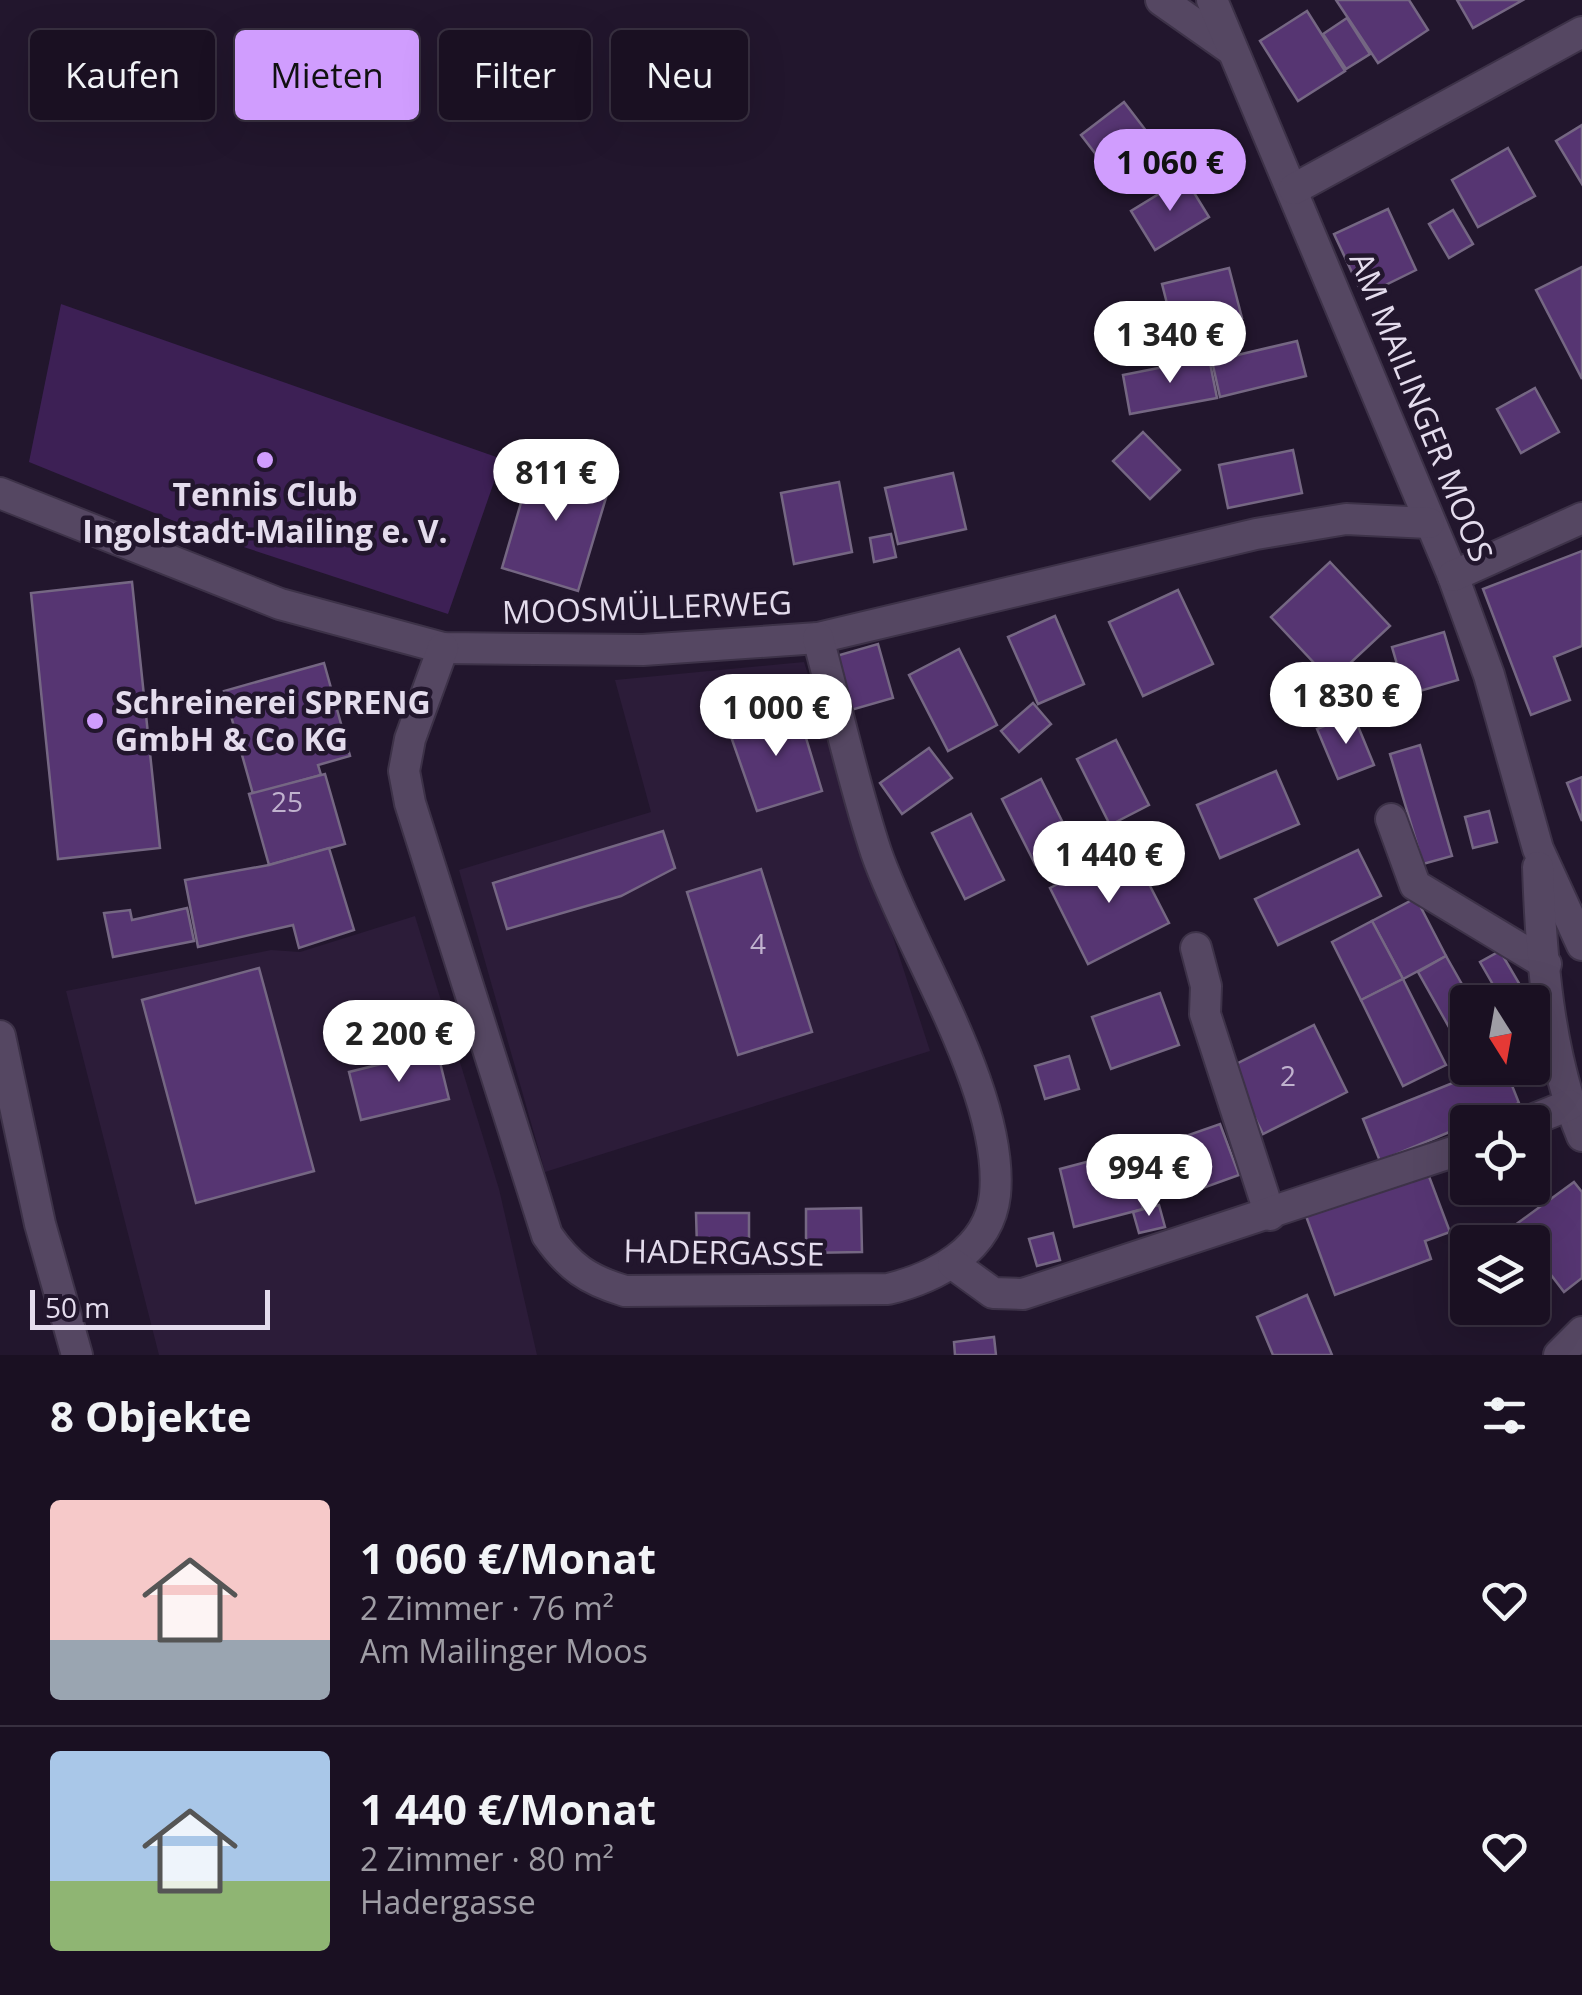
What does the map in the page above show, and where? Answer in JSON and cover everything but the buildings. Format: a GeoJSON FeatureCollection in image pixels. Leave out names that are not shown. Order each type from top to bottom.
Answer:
{"type":"FeatureCollection","features":[{"type":"Feature","properties":{"kind":"street"},"geometry":{"type":"LineString","coordinates":[[1161,0],[1232,50]]}},
{"type":"Feature","properties":{"kind":"street","name":"AM MAILINGER MOOS"},"geometry":{"type":"LineString","coordinates":[[1212,0],[1453,576],[1488,675],[1538,850],[1582,945]]}},
{"type":"Feature","properties":{"kind":"street"},"geometry":{"type":"LineString","coordinates":[[1294,189],[1582,32]]}},
{"type":"Feature","properties":{"kind":"street","name":"MOOSMÜLLERWEG"},"geometry":{"type":"LineString","coordinates":[[0,493],[280,604],[443,648],[643,650],[818,638],[1256,534],[1346,518],[1429,523]]}},
{"type":"Feature","properties":{"kind":"street"},"geometry":{"type":"LineString","coordinates":[[1453,576],[1582,518]]}},
{"type":"Feature","properties":{"kind":"street"},"geometry":{"type":"LineString","coordinates":[[818,638],[877,853],[974,1082],[994,1154],[995,1198],[978,1235],[953,1264],[993,1294],[1023,1294],[1450,1154]]}},
{"type":"Feature","properties":{"kind":"street","name":"HADERGASSE"},"geometry":{"type":"LineString","coordinates":[[443,648],[410,739],[404,770],[410,803],[532,1200],[547,1236],[567,1264],[592,1281],[625,1291],[660,1293],[888,1289],[923,1280],[953,1264]]}},
{"type":"Feature","properties":{"kind":"street"},"geometry":{"type":"LineString","coordinates":[[1391,819],[1414,885],[1546,964]]}},
{"type":"Feature","properties":{"kind":"street","name":"AM MAILINGER MOOS"},"geometry":{"type":"LineString","coordinates":[[1538,850],[1546,964],[1569,1104],[1582,1136]]}},
{"type":"Feature","properties":{"kind":"street"},"geometry":{"type":"LineString","coordinates":[[1196,948],[1206,986],[1205,1014],[1270,1215]]}},
{"type":"Feature","properties":{"kind":"street"},"geometry":{"type":"LineString","coordinates":[[0,1036],[40,1224],[77,1355]]}},
{"type":"Feature","properties":{"kind":"street"},"geometry":{"type":"LineString","coordinates":[[1550,1112],[1569,1104],[1572,1059],[1582,1049]]}},
{"type":"Feature","properties":{"kind":"street"},"geometry":{"type":"LineString","coordinates":[[1559,1355],[1582,1332]]}},
{"type":"Feature","properties":{"kind":"shaded area","name":"Tennis Club Ingolstadt-Mailing e. V."},"geometry":{"type":"Polygon","coordinates":[[[61,304],[502,459],[448,614],[216,538],[29,462],[61,304]]]}},
{"type":"Feature","properties":{"kind":"shaded area"},"geometry":{"type":"Polygon","coordinates":[[[804,662],[930,1051],[545,1172],[459,870],[651,812],[615,680],[804,662]]]}},
{"type":"Feature","properties":{"kind":"shaded area"},"geometry":{"type":"Polygon","coordinates":[[[415,916],[499,1189],[537,1355],[159,1355],[66,991],[271,950],[300,952],[415,916]]]}},
{"type":"Feature","properties":{"kind":"place","name":"Tennis Club Ingolstadt-Mailing e. V."},"geometry":{"type":"Point","coordinates":[265,460]}},
{"type":"Feature","properties":{"kind":"place","name":"Schreinerei SPRENG GmbH & Co KG"},"geometry":{"type":"Point","coordinates":[95,721]}}]}
